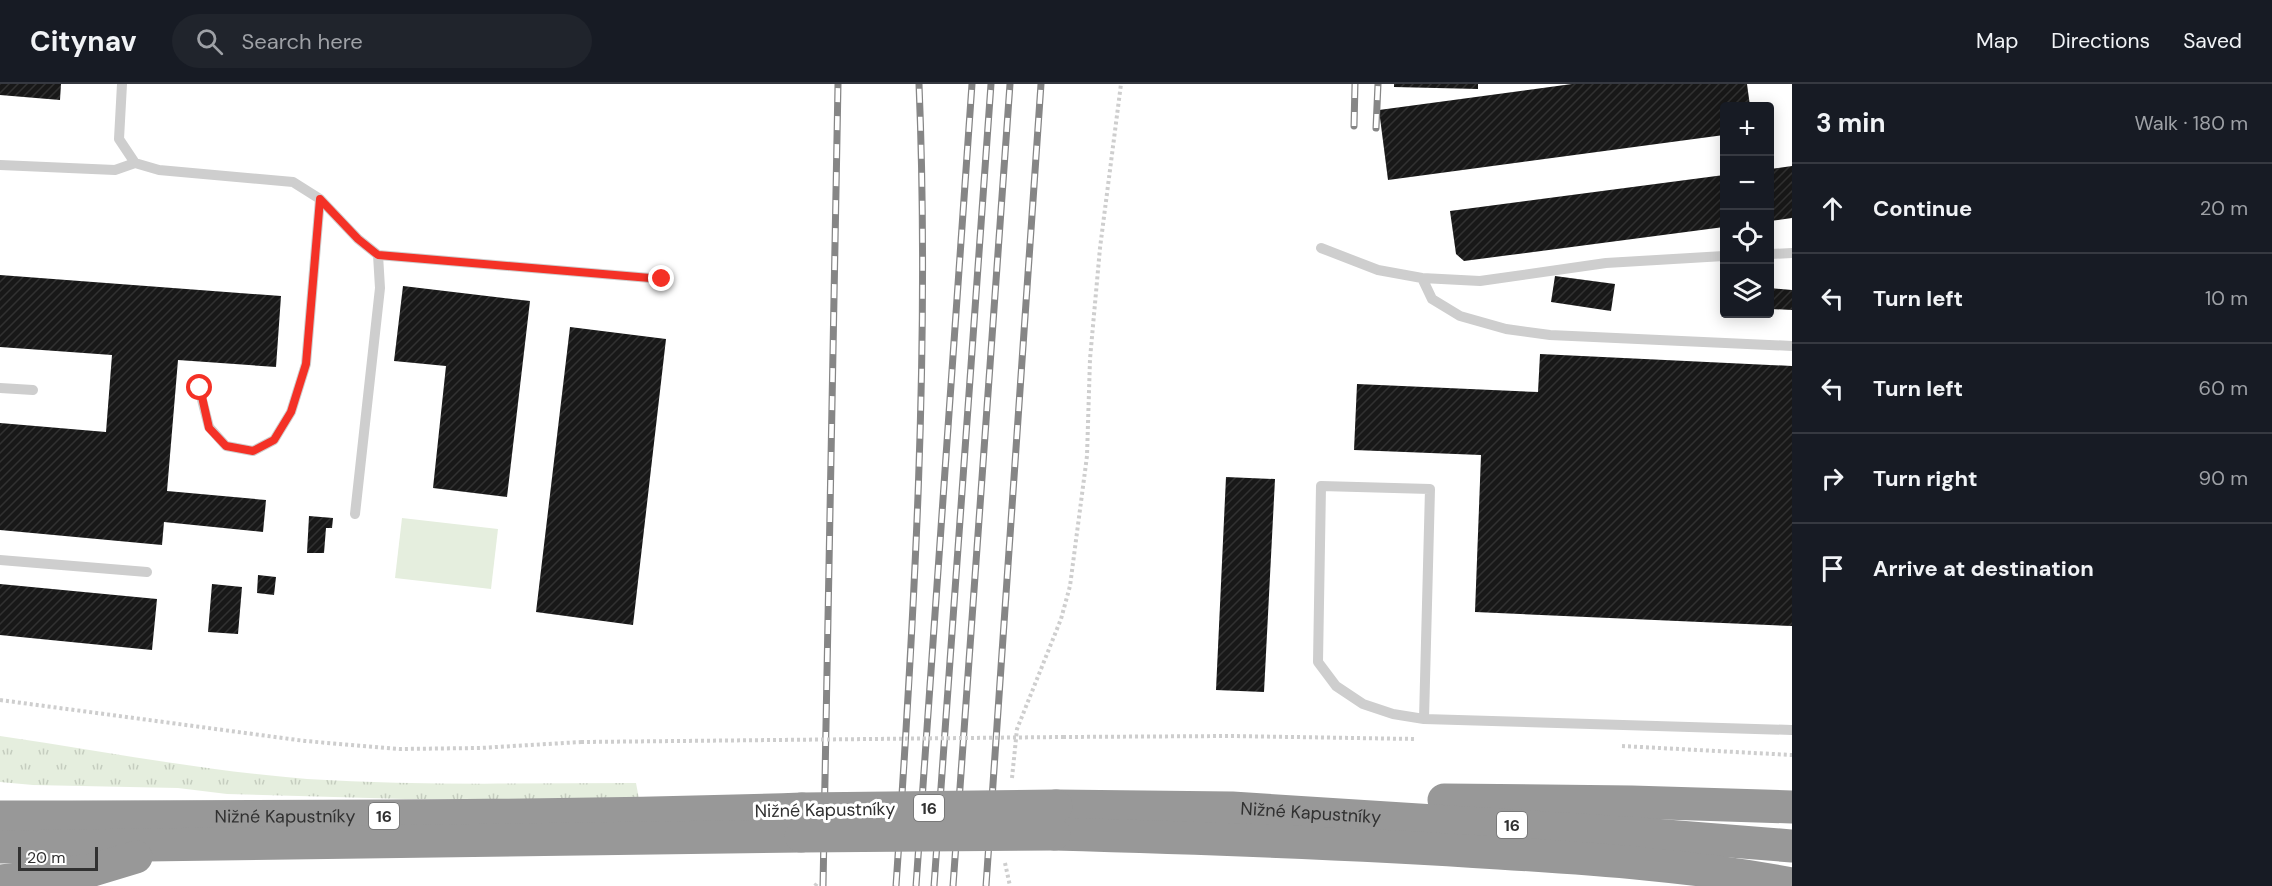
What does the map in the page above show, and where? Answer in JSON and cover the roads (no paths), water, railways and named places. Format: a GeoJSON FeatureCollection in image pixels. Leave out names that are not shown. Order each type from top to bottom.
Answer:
{"type":"FeatureCollection","features":[{"type":"Feature","properties":{"kind":"highway"},"geometry":{"type":"LineString","coordinates":[[0,795],[129,817]]}},
{"type":"Feature","properties":{"kind":"highway"},"geometry":{"type":"LineString","coordinates":[[1232,808],[1385,800],[1632,802],[1792,807]]}},
{"type":"Feature","properties":{"kind":"highway","name":"Nižné Kapustníky"},"geometry":{"type":"LineString","coordinates":[[0,847],[172,846],[714,824],[1055,820],[1232,808],[1792,846]]}},
{"type":"Feature","properties":{"kind":"highway","name":"Nižné Kapustníky"},"geometry":{"type":"LineString","coordinates":[[0,817],[129,817],[640,826]]}},
{"type":"Feature","properties":{"kind":"highway","name":"Nižné Kapustníky"},"geometry":{"type":"LineString","coordinates":[[1055,820],[1343,843],[1578,858],[1719,872],[1792,884]]}},
{"type":"Feature","properties":{"kind":"highway"},"geometry":{"type":"LineString","coordinates":[[0,881],[93,870],[172,846]]}},
{"type":"Feature","properties":{"kind":"lane"},"geometry":{"type":"LineString","coordinates":[[122,84],[119,139],[135,164]]}},
{"type":"Feature","properties":{"kind":"lane"},"geometry":{"type":"LineString","coordinates":[[0,165],[115,170],[135,164],[159,170],[293,182],[320,199],[358,239],[378,255],[662,279]]}},
{"type":"Feature","properties":{"kind":"lane"},"geometry":{"type":"LineString","coordinates":[[200,388],[209,428],[226,446],[253,451],[274,440],[291,412],[306,364],[320,199]]}},
{"type":"Feature","properties":{"kind":"lane"},"geometry":{"type":"LineString","coordinates":[[1321,248],[1378,270],[1422,278],[1480,281],[1606,263],[1720,256]]}},
{"type":"Feature","properties":{"kind":"lane"},"geometry":{"type":"LineString","coordinates":[[1774,254],[1792,253]]}},
{"type":"Feature","properties":{"kind":"lane"},"geometry":{"type":"LineString","coordinates":[[356,514],[380,288],[378,255]]}},
{"type":"Feature","properties":{"kind":"lane"},"geometry":{"type":"LineString","coordinates":[[1422,278],[1432,299],[1450,310],[1460,316],[1506,329],[1550,335],[1792,346]]}},
{"type":"Feature","properties":{"kind":"lane"},"geometry":{"type":"LineString","coordinates":[[0,388],[33,390]]}},
{"type":"Feature","properties":{"kind":"lane"},"geometry":{"type":"LineString","coordinates":[[1425,719],[1430,489],[1321,486],[1318,662],[1336,686],[1363,704],[1393,714],[1425,719],[1792,730]]}},
{"type":"Feature","properties":{"kind":"lane"},"geometry":{"type":"LineString","coordinates":[[0,560],[147,572]]}},
{"type":"Feature","properties":{"kind":"railway"},"geometry":{"type":"LineString","coordinates":[[823,886],[838,84]]}},
{"type":"Feature","properties":{"kind":"railway"},"geometry":{"type":"LineString","coordinates":[[896,886],[914,586],[921,385],[923,285],[919,84]]}},
{"type":"Feature","properties":{"kind":"railway"},"geometry":{"type":"LineString","coordinates":[[916,886],[972,84]]}},
{"type":"Feature","properties":{"kind":"railway"},"geometry":{"type":"LineString","coordinates":[[934,886],[991,84]]}},
{"type":"Feature","properties":{"kind":"railway"},"geometry":{"type":"LineString","coordinates":[[953,886],[1010,84]]}},
{"type":"Feature","properties":{"kind":"railway"},"geometry":{"type":"LineString","coordinates":[[986,886],[1041,84]]}},
{"type":"Feature","properties":{"kind":"railway"},"geometry":{"type":"LineString","coordinates":[[1354,126],[1355,84]]}},
{"type":"Feature","properties":{"kind":"railway"},"geometry":{"type":"LineString","coordinates":[[1376,128],[1378,84]]}}]}
